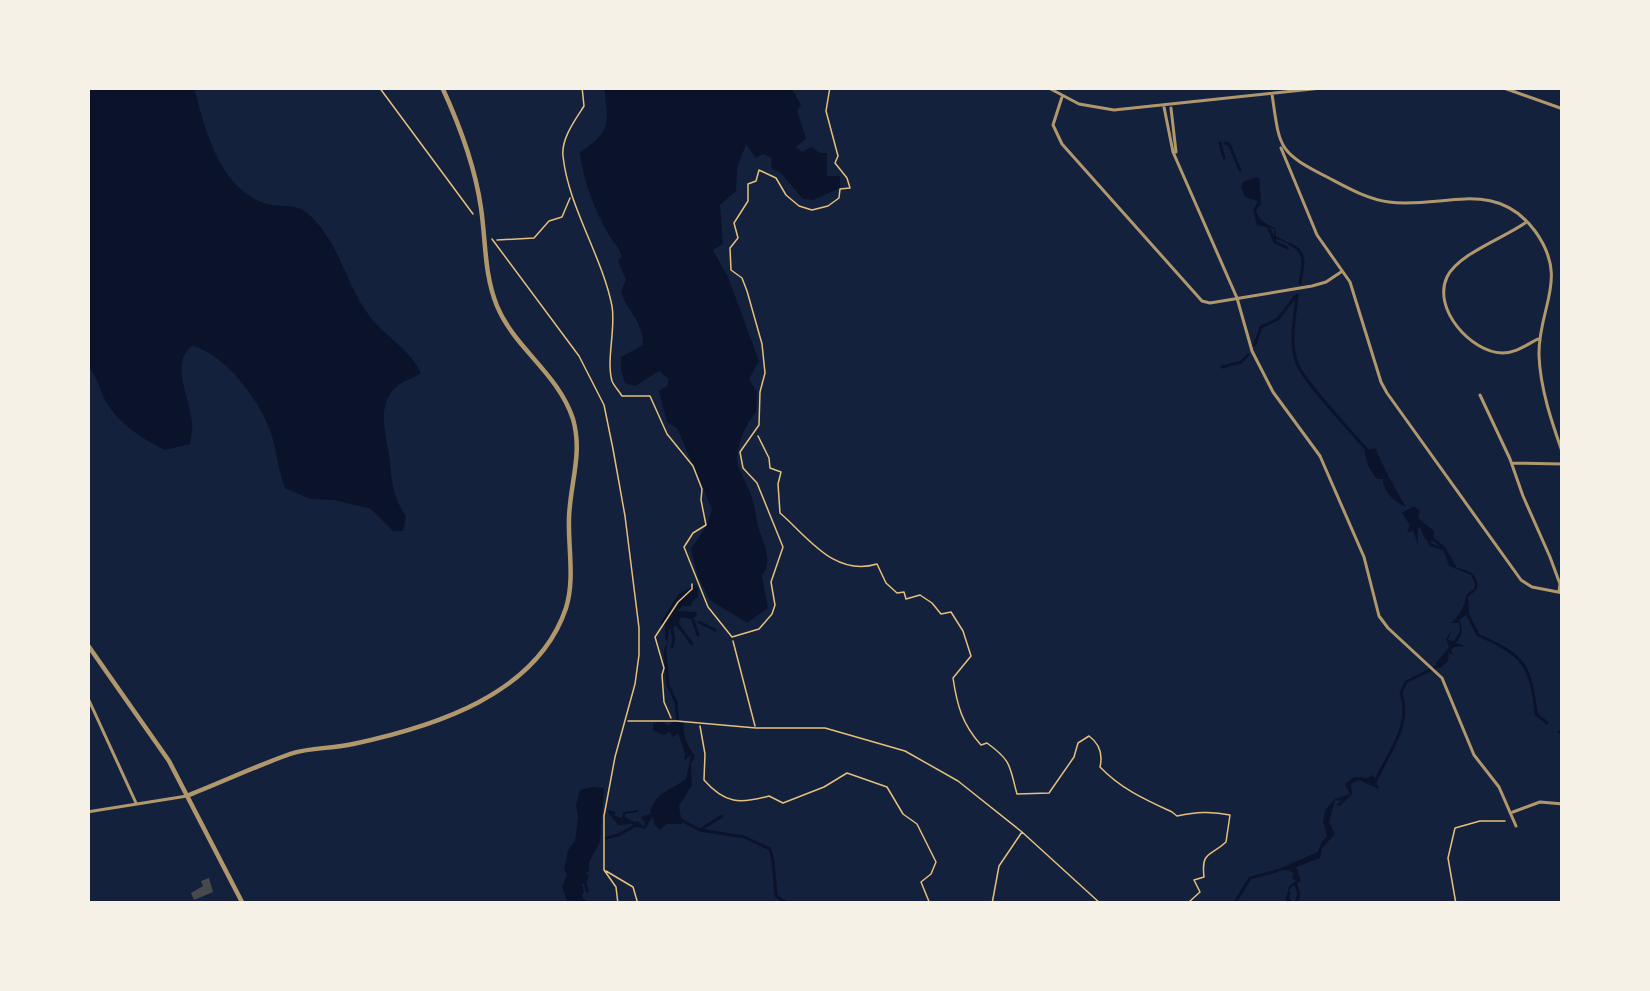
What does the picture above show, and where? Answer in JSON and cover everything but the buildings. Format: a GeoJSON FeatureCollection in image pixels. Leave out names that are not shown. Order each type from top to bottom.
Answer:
{"type":"FeatureCollection","features":[{"type":"Feature","properties":{"kind":"street"},"geometry":{"type":"LineString","coordinates":[[87,812],[189,795],[292,753],[353,745],[449,716],[525,670],[545,649],[563,616],[570,584],[569,518],[577,434],[562,393],[499,309],[487,273],[479,197],[465,140],[442,87]]}},
{"type":"Feature","properties":{"kind":"street"},"geometry":{"type":"LineString","coordinates":[[1047,87],[1101,110],[1331,87]]}},
{"type":"Feature","properties":{"kind":"street"},"geometry":{"type":"LineString","coordinates":[[1501,87],[1563,109]]}},
{"type":"Feature","properties":{"kind":"street"},"geometry":{"type":"LineString","coordinates":[[1272,94],[1280,143],[1317,235],[1353,290],[1381,382],[1522,582],[1561,592],[1512,463],[1480,395]]}},
{"type":"Feature","properties":{"kind":"street"},"geometry":{"type":"LineString","coordinates":[[1063,97],[1053,125],[1058,139],[1202,301],[1320,284],[1342,270]]}},
{"type":"Feature","properties":{"kind":"street"},"geometry":{"type":"LineString","coordinates":[[1167,107],[1171,145],[1238,298],[1250,347],[1268,383],[1324,463],[1364,557],[1382,620],[1448,689],[1474,755],[1497,784],[1516,826]]}},
{"type":"Feature","properties":{"kind":"street"},"geometry":{"type":"LineString","coordinates":[[1280,143],[1296,161],[1376,199],[1407,203],[1487,200],[1527,221],[1547,250],[1552,273],[1539,363],[1563,454]]}},
{"type":"Feature","properties":{"kind":"street"},"geometry":{"type":"LineString","coordinates":[[1527,221],[1459,263],[1447,276],[1443,300],[1450,316],[1488,350],[1512,352],[1540,339]]}},
{"type":"Feature","properties":{"kind":"street"},"geometry":{"type":"LineString","coordinates":[[1512,463],[1563,464]]}},
{"type":"Feature","properties":{"kind":"street"},"geometry":{"type":"LineString","coordinates":[[88,648],[151,732],[189,795],[243,904]]}},
{"type":"Feature","properties":{"kind":"street"},"geometry":{"type":"LineString","coordinates":[[87,696],[136,803]]}},
{"type":"Feature","properties":{"kind":"street"},"geometry":{"type":"LineString","coordinates":[[1512,816],[1540,802],[1563,804]]}},
{"type":"Feature","properties":{"kind":"path"},"geometry":{"type":"LineString","coordinates":[[379,87],[483,227]]}},
{"type":"Feature","properties":{"kind":"path"},"geometry":{"type":"LineString","coordinates":[[582,87],[584,106],[562,151],[572,194],[602,264],[612,308],[612,380],[622,396],[650,396],[667,434],[693,466],[702,489],[706,525],[693,532],[684,547],[715,617],[732,637],[756,728]]}},
{"type":"Feature","properties":{"kind":"path"},"geometry":{"type":"LineString","coordinates":[[732,637],[759,629],[772,614],[771,582],[783,547],[758,483],[743,468],[740,452],[759,425],[765,373],[747,291],[742,278],[731,270],[730,248],[738,238],[734,224],[748,201],[748,184],[756,181],[759,170],[776,178],[792,201],[812,210],[828,206],[840,189],[850,188],[835,163],[838,156],[826,111],[830,87]]}},
{"type":"Feature","properties":{"kind":"path"},"geometry":{"type":"LineString","coordinates":[[572,194],[562,217],[549,221],[534,238],[492,239],[579,356],[604,405],[639,628],[639,655],[604,816],[604,870],[616,887],[618,904]]}},
{"type":"Feature","properties":{"kind":"path"},"geometry":{"type":"LineString","coordinates":[[755,432],[770,468],[781,472],[780,513],[835,562],[877,564],[886,583],[904,592],[906,599],[920,595],[941,614],[951,612],[956,618],[971,656],[953,678],[964,725],[981,745],[987,743],[1012,766],[1017,794],[1049,793],[1074,757],[1078,742],[1089,736],[1103,755],[1100,767],[1137,798],[1177,816],[1203,810],[1230,815],[1226,842],[1209,852],[1202,863],[1204,877],[1194,880],[1200,892],[1181,904]]}},
{"type":"Feature","properties":{"kind":"path"},"geometry":{"type":"LineString","coordinates":[[675,721],[664,702],[664,668],[655,637],[692,584]]}},
{"type":"Feature","properties":{"kind":"path"},"geometry":{"type":"LineString","coordinates":[[625,721],[825,728],[905,751],[958,781],[1101,904]]}},
{"type":"Feature","properties":{"kind":"path"},"geometry":{"type":"LineString","coordinates":[[702,724],[704,780],[716,794],[730,799],[743,803],[769,796],[783,803],[847,773],[887,787],[904,814],[917,824],[936,862],[921,882],[930,904]]}},
{"type":"Feature","properties":{"kind":"path"},"geometry":{"type":"LineString","coordinates":[[1456,904],[1448,858],[1455,828],[1512,816]]}},
{"type":"Feature","properties":{"kind":"path"},"geometry":{"type":"LineString","coordinates":[[992,904],[998,866],[1022,832]]}},
{"type":"Feature","properties":{"kind":"path"},"geometry":{"type":"LineString","coordinates":[[604,870],[633,887],[638,904]]}},
{"type":"Feature","properties":{"kind":"water"},"geometry":{"type":"Polygon","coordinates":[[[87,87],[194,87],[216,154],[235,184],[264,203],[303,210],[319,225],[371,318],[421,373],[396,387],[384,413],[394,490],[406,516],[403,531],[393,531],[371,509],[310,499],[285,488],[261,412],[231,370],[205,351],[192,346],[182,362],[192,423],[190,444],[165,450],[112,411],[87,365],[87,87]]]}},
{"type":"Feature","properties":{"kind":"water"},"geometry":{"type":"Polygon","coordinates":[[[604,87],[791,87],[801,105],[797,110],[806,139],[796,147],[802,152],[811,147],[827,153],[827,176],[840,176],[840,188],[813,200],[803,199],[772,169],[771,158],[763,154],[756,158],[746,144],[737,168],[736,191],[720,205],[723,244],[713,250],[759,361],[749,379],[757,392],[756,412],[742,437],[737,459],[767,553],[762,576],[768,608],[747,623],[710,600],[698,577],[691,549],[712,509],[677,428],[667,422],[659,391],[668,385],[668,378],[659,371],[635,386],[625,383],[621,370],[621,357],[643,345],[642,336],[621,291],[626,280],[618,261],[622,256],[593,202],[580,152],[598,138],[606,124],[604,87]]]}},
{"type":"Feature","properties":{"kind":"water"},"geometry":{"type":"Polygon","coordinates":[[[1257,177],[1259,217],[1275,228],[1276,236],[1294,246],[1274,242],[1274,229],[1257,225],[1253,210],[1258,201],[1245,197],[1241,187],[1257,177]]]}},
{"type":"Feature","properties":{"kind":"water"},"geometry":{"type":"Polygon","coordinates":[[[1375,448],[1406,507],[1390,496],[1383,479],[1377,479],[1369,468],[1364,451],[1375,448]]]}},
{"type":"Feature","properties":{"kind":"water"},"geometry":{"type":"Polygon","coordinates":[[[1414,506],[1457,568],[1472,574],[1477,580],[1477,589],[1468,597],[1469,613],[1459,620],[1462,632],[1456,643],[1466,646],[1454,647],[1453,655],[1449,653],[1440,668],[1436,663],[1449,647],[1446,639],[1452,630],[1448,640],[1454,641],[1460,631],[1459,623],[1451,623],[1475,584],[1471,575],[1449,566],[1442,548],[1425,539],[1420,527],[1418,545],[1413,530],[1407,533],[1410,525],[1402,513],[1414,506]]]}},
{"type":"Feature","properties":{"kind":"water"},"geometry":{"type":"Polygon","coordinates":[[[698,587],[691,606],[677,611],[696,612],[697,616],[681,617],[669,629],[668,642],[661,622],[678,595],[698,587]]]}},
{"type":"Feature","properties":{"kind":"water"},"geometry":{"type":"Polygon","coordinates":[[[657,722],[667,726],[684,723],[695,756],[692,785],[679,806],[682,824],[667,824],[660,830],[653,816],[645,829],[618,825],[607,811],[622,818],[623,812],[638,810],[625,817],[644,827],[641,817],[650,814],[659,797],[686,779],[691,755],[684,761],[678,733],[673,737],[670,732],[663,735],[653,730],[657,722]]]}},
{"type":"Feature","properties":{"kind":"water"},"geometry":{"type":"Polygon","coordinates":[[[1373,775],[1379,789],[1359,780],[1351,784],[1352,794],[1340,806],[1336,805],[1342,801],[1335,800],[1329,822],[1335,834],[1322,848],[1320,858],[1296,867],[1301,881],[1288,892],[1289,886],[1296,881],[1293,873],[1274,871],[1318,852],[1327,836],[1325,810],[1335,799],[1350,794],[1345,784],[1354,777],[1373,775]]]}},
{"type":"Feature","properties":{"kind":"water"},"geometry":{"type":"Polygon","coordinates":[[[604,788],[600,842],[585,873],[588,880],[582,884],[582,898],[588,901],[576,904],[575,899],[568,904],[562,887],[568,850],[575,841],[576,805],[580,790],[604,788]]]}},
{"type":"Feature","properties":{"kind":"waterway"},"geometry":{"type":"LineString","coordinates":[[1220,143],[1224,158]]}},
{"type":"Feature","properties":{"kind":"waterway"},"geometry":{"type":"LineString","coordinates":[[1225,143],[1240,170]]}},
{"type":"Feature","properties":{"kind":"waterway"},"geometry":{"type":"LineString","coordinates":[[1269,229],[1275,242],[1287,248]]}},
{"type":"Feature","properties":{"kind":"waterway"},"geometry":{"type":"LineString","coordinates":[[1290,244],[1302,256],[1300,283]]}},
{"type":"Feature","properties":{"kind":"waterway"},"geometry":{"type":"LineString","coordinates":[[1297,295],[1293,338],[1297,363],[1370,453]]}},
{"type":"Feature","properties":{"kind":"waterway"},"geometry":{"type":"LineString","coordinates":[[1255,345],[1261,327],[1278,319],[1295,297]]}},
{"type":"Feature","properties":{"kind":"waterway"},"geometry":{"type":"LineString","coordinates":[[1222,367],[1248,355]]}},
{"type":"Feature","properties":{"kind":"waterway"},"geometry":{"type":"LineString","coordinates":[[1428,539],[1441,548]]}},
{"type":"Feature","properties":{"kind":"waterway"},"geometry":{"type":"LineString","coordinates":[[1467,613],[1478,635],[1522,663],[1536,714],[1547,723]]}},
{"type":"Feature","properties":{"kind":"waterway"},"geometry":{"type":"LineString","coordinates":[[693,620],[698,635]]}},
{"type":"Feature","properties":{"kind":"waterway"},"geometry":{"type":"LineString","coordinates":[[699,622],[715,630]]}},
{"type":"Feature","properties":{"kind":"waterway"},"geometry":{"type":"LineString","coordinates":[[678,625],[692,644]]}},
{"type":"Feature","properties":{"kind":"waterway"},"geometry":{"type":"LineString","coordinates":[[671,626],[672,647]]}},
{"type":"Feature","properties":{"kind":"waterway"},"geometry":{"type":"LineString","coordinates":[[665,652],[678,724]]}},
{"type":"Feature","properties":{"kind":"waterway"},"geometry":{"type":"LineString","coordinates":[[1372,780],[1401,727],[1401,693],[1406,682],[1438,666]]}},
{"type":"Feature","properties":{"kind":"waterway"},"geometry":{"type":"LineString","coordinates":[[679,819],[700,830],[722,816]]}},
{"type":"Feature","properties":{"kind":"waterway"},"geometry":{"type":"LineString","coordinates":[[606,838],[631,828]]}},
{"type":"Feature","properties":{"kind":"waterway"},"geometry":{"type":"LineString","coordinates":[[700,830],[744,837],[770,849],[776,896],[788,904]]}},
{"type":"Feature","properties":{"kind":"waterway"},"geometry":{"type":"LineString","coordinates":[[1234,904],[1250,878],[1277,871]]}},
{"type":"Feature","properties":{"kind":"waterway"},"geometry":{"type":"LineString","coordinates":[[585,882],[587,891]]}},
{"type":"Feature","properties":{"kind":"waterway"},"geometry":{"type":"LineString","coordinates":[[1296,885],[1296,903]]}},
{"type":"Feature","properties":{"kind":"waterway"},"geometry":{"type":"LineString","coordinates":[[1289,893],[1287,899],[1294,904]]}}]}
